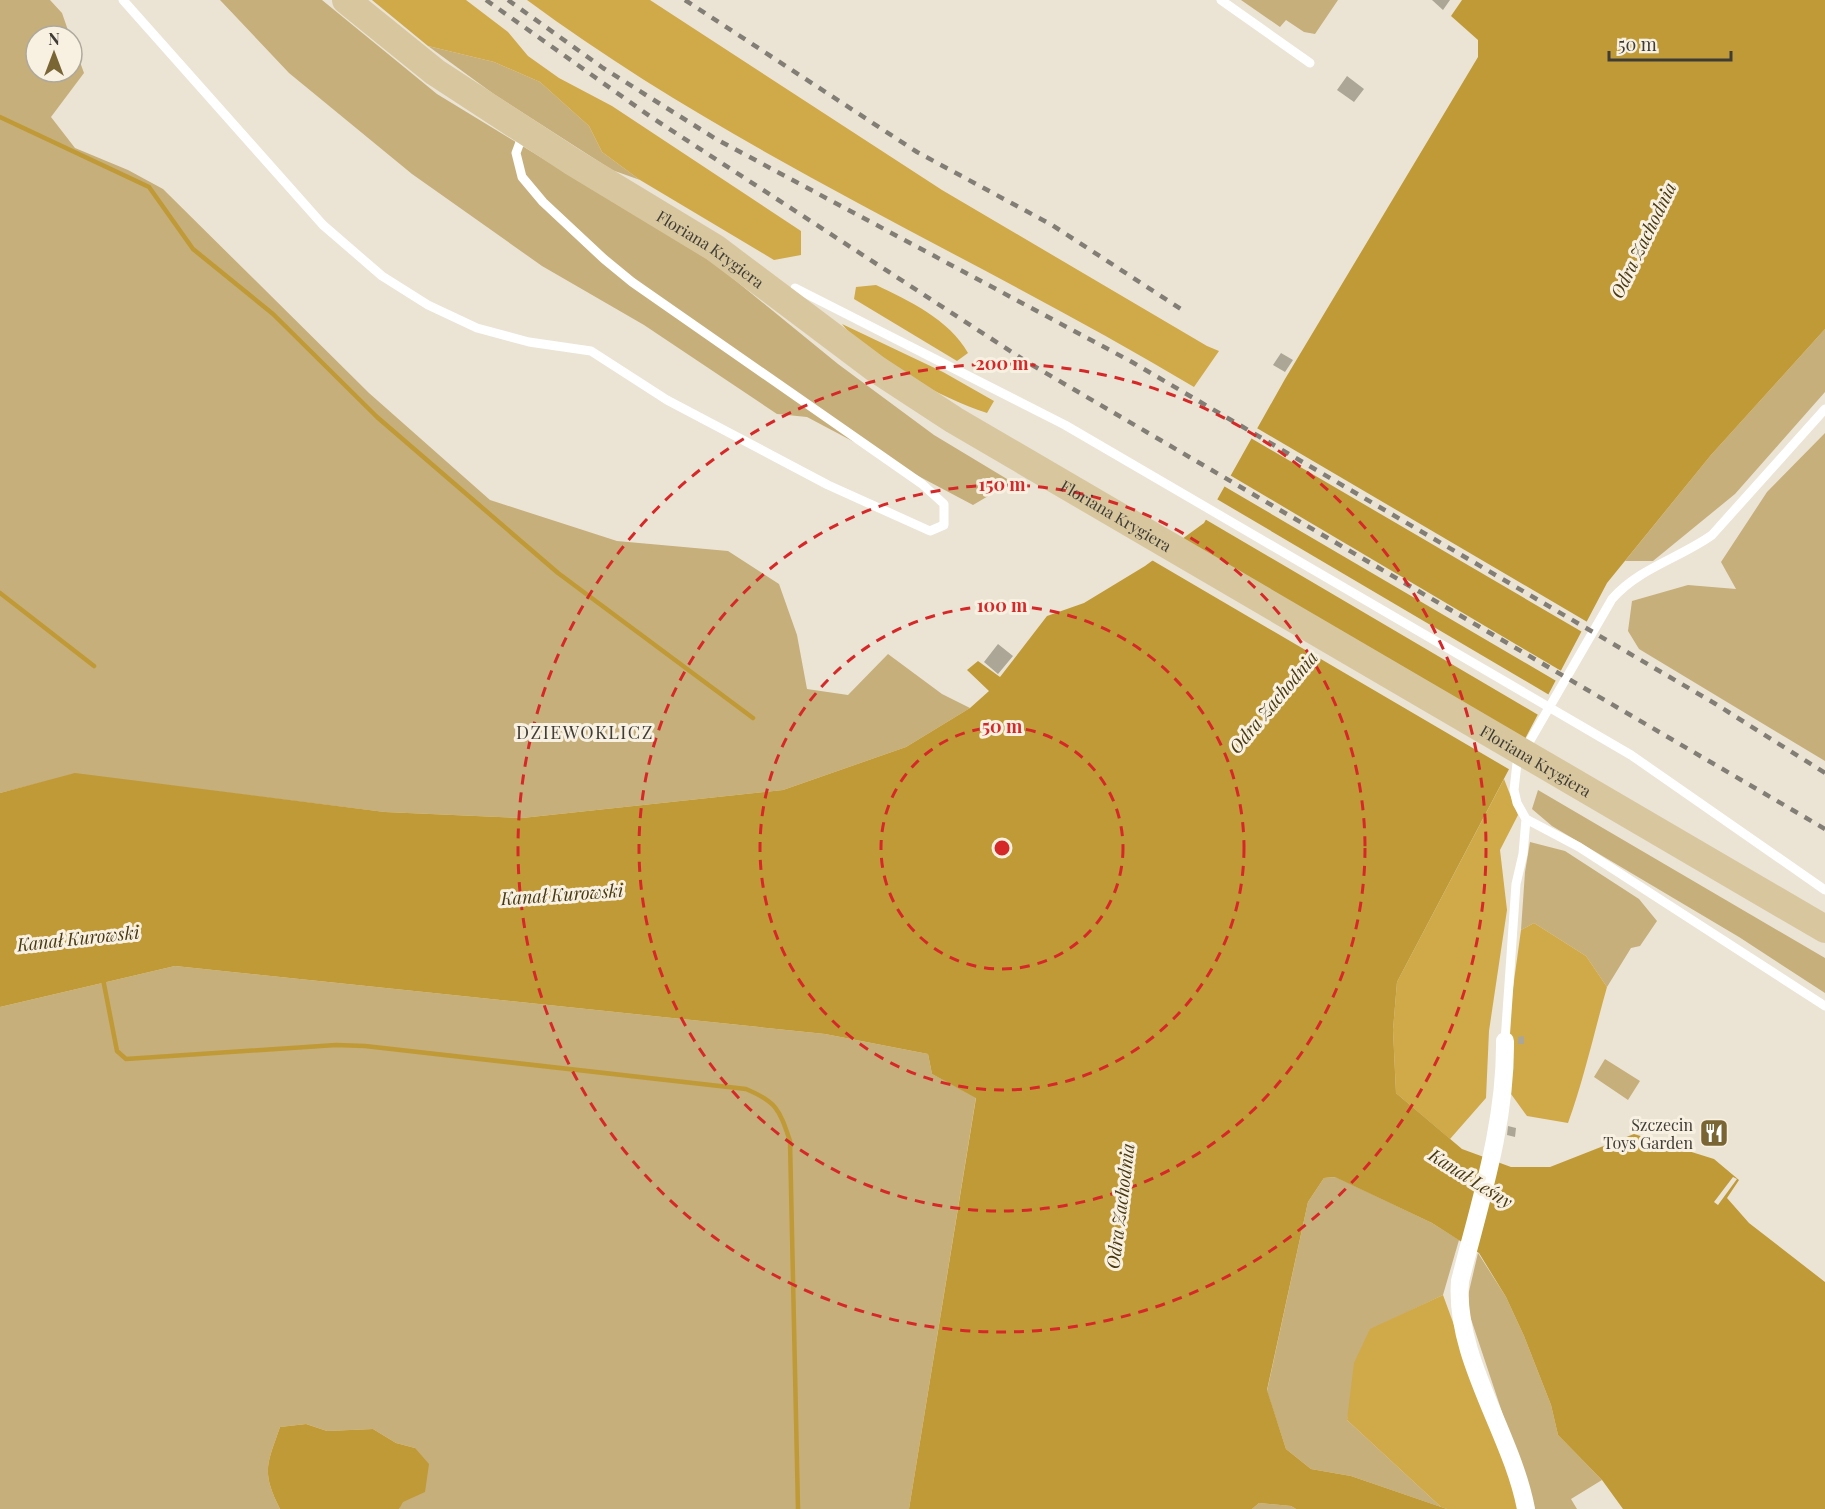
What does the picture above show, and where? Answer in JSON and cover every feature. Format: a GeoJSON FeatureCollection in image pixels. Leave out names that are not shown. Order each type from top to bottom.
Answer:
{"type":"FeatureCollection","features":[{"type":"Feature","properties":{"kind":"main road","name":"Floriana Krygiera"},"geometry":{"type":"LineString","coordinates":[[346,0],[435,72],[525,131],[714,248],[876,369],[954,420],[1825,928]]}},
{"type":"Feature","properties":{"kind":"street"},"geometry":{"type":"LineString","coordinates":[[1504,1041],[1504,1084],[1496,1135],[1460,1281],[1458,1304],[1471,1354],[1526,1509]]}},
{"type":"Feature","properties":{"kind":"lane"},"geometry":{"type":"LineString","coordinates":[[123,0],[323,225],[382,276],[428,305],[477,328],[529,342],[591,351],[667,400],[828,485],[930,531],[944,525],[944,504],[922,484],[632,282],[572,230],[522,177],[516,153],[525,131]]}},
{"type":"Feature","properties":{"kind":"lane"},"geometry":{"type":"LineString","coordinates":[[1221,0],[1310,63]]}},
{"type":"Feature","properties":{"kind":"lane"},"geometry":{"type":"LineString","coordinates":[[795,288],[1065,425],[1641,761],[1755,844],[1825,890]]}},
{"type":"Feature","properties":{"kind":"lane"},"geometry":{"type":"LineString","coordinates":[[1825,409],[1712,535],[1689,552],[1635,578],[1612,599],[1517,763],[1514,790],[1517,803],[1526,819],[1579,847],[1825,1006]]}},
{"type":"Feature","properties":{"kind":"lane"},"geometry":{"type":"LineString","coordinates":[[1504,1041],[1516,884],[1523,854],[1526,819]]}},
{"type":"Feature","properties":{"kind":"shaded area"},"geometry":{"type":"Polygon","coordinates":[[[0,0],[50,0],[62,13],[66,24],[24,24],[24,84],[76,84],[51,117],[75,148],[128,170],[163,189],[369,393],[490,500],[617,541],[728,551],[779,584],[797,635],[807,689],[848,695],[888,654],[942,694],[970,708],[906,747],[783,790],[522,818],[385,812],[75,774],[0,793],[0,0]]]}},
{"type":"Feature","properties":{"kind":"shaded area"},"geometry":{"type":"Polygon","coordinates":[[[220,0],[322,0],[437,94],[714,263],[838,364],[934,435],[1012,482],[973,505],[807,417],[777,414],[644,325],[542,266],[412,174],[289,73],[220,0]]]}},
{"type":"Feature","properties":{"kind":"shaded area"},"geometry":{"type":"Polygon","coordinates":[[[372,0],[466,0],[508,32],[528,56],[559,78],[612,106],[801,231],[801,255],[774,260],[640,180],[602,152],[589,126],[540,82],[494,62],[428,46],[372,0]]]}},
{"type":"Feature","properties":{"kind":"shaded area"},"geometry":{"type":"Polygon","coordinates":[[[527,0],[650,0],[942,190],[1219,351],[1194,387],[1026,292],[771,155],[688,107],[606,55],[527,0]]]}},
{"type":"Feature","properties":{"kind":"shaded area"},"geometry":{"type":"Polygon","coordinates":[[[1241,0],[1338,0],[1315,34],[1304,32],[1286,20],[1280,27],[1241,0]]]}},
{"type":"Feature","properties":{"kind":"shaded area"},"geometry":{"type":"Polygon","coordinates":[[[428,46],[494,62],[540,82],[589,126],[602,152],[640,180],[612,170],[495,95],[428,46]]]}},
{"type":"Feature","properties":{"kind":"shaded area"},"geometry":{"type":"Polygon","coordinates":[[[876,285],[927,312],[950,330],[968,353],[957,361],[854,299],[856,287],[876,285]]]}},
{"type":"Feature","properties":{"kind":"shaded area"},"geometry":{"type":"Polygon","coordinates":[[[842,324],[943,372],[994,401],[987,413],[929,388],[908,377],[871,351],[842,324]]]}},
{"type":"Feature","properties":{"kind":"shaded area"},"geometry":{"type":"Polygon","coordinates":[[[1825,329],[1825,392],[1735,494],[1653,561],[1625,561],[1711,455],[1825,329]]]}},
{"type":"Feature","properties":{"kind":"shaded area"},"geometry":{"type":"Polygon","coordinates":[[[1825,433],[1825,761],[1639,649],[1628,631],[1632,601],[1688,585],[1736,589],[1721,562],[1767,492],[1825,433]]]}},
{"type":"Feature","properties":{"kind":"shaded area"},"geometry":{"type":"Polygon","coordinates":[[[1504,779],[1518,815],[1500,850],[1507,910],[1489,1031],[1486,1098],[1450,1139],[1396,1093],[1393,1030],[1397,982],[1504,779]]]}},
{"type":"Feature","properties":{"kind":"shaded area"},"geometry":{"type":"Polygon","coordinates":[[[1538,790],[1825,958],[1825,993],[1739,937],[1552,826],[1532,809],[1538,790]]]}},
{"type":"Feature","properties":{"kind":"shaded area"},"geometry":{"type":"Polygon","coordinates":[[[1530,842],[1565,851],[1639,899],[1657,921],[1640,946],[1631,948],[1607,987],[1586,956],[1534,923],[1521,930],[1525,872],[1530,842]]]}},
{"type":"Feature","properties":{"kind":"shaded area"},"geometry":{"type":"Polygon","coordinates":[[[1534,923],[1586,956],[1607,987],[1568,1123],[1527,1116],[1511,1094],[1509,1017],[1521,930],[1534,923]]]}},
{"type":"Feature","properties":{"kind":"shaded area"},"geometry":{"type":"Polygon","coordinates":[[[175,966],[825,1034],[928,1054],[932,1074],[976,1097],[909,1509],[399,1509],[415,1448],[396,1443],[373,1429],[327,1431],[306,1424],[280,1427],[272,1450],[268,1476],[280,1509],[0,1509],[0,1007],[175,966]]]}},
{"type":"Feature","properties":{"kind":"shaded area"},"geometry":{"type":"Polygon","coordinates":[[[1605,1059],[1640,1081],[1628,1100],[1594,1077],[1605,1059]]]}},
{"type":"Feature","properties":{"kind":"shaded area"},"geometry":{"type":"Polygon","coordinates":[[[1336,1177],[1432,1223],[1459,1240],[1443,1295],[1370,1330],[1347,1420],[1441,1507],[1351,1476],[1311,1469],[1286,1449],[1267,1391],[1308,1202],[1324,1178],[1336,1177]]]}},
{"type":"Feature","properties":{"kind":"shaded area"},"geometry":{"type":"Polygon","coordinates":[[[1478,1253],[1506,1297],[1524,1336],[1551,1405],[1558,1435],[1602,1480],[1571,1499],[1577,1509],[1531,1509],[1533,1505],[1466,1304],[1478,1253]]]}},
{"type":"Feature","properties":{"kind":"shaded area"},"geometry":{"type":"Polygon","coordinates":[[[1443,1295],[1514,1489],[1519,1509],[1447,1509],[1441,1507],[1347,1420],[1354,1363],[1370,1329],[1443,1295]]]}},
{"type":"Feature","properties":{"kind":"shaded area"},"geometry":{"type":"Polygon","coordinates":[[[1259,1503],[1291,1506],[1296,1509],[1252,1509],[1259,1503]]]}},
{"type":"Feature","properties":{"kind":"water"},"geometry":{"type":"Polygon","coordinates":[[[1462,0],[1825,0],[1825,329],[1711,455],[1607,583],[1397,982],[1393,1030],[1396,1093],[1462,1149],[1511,1167],[1550,1167],[1634,1134],[1714,1159],[1739,1180],[1727,1198],[1749,1223],[1825,1282],[1825,1509],[1623,1509],[1602,1480],[1558,1435],[1551,1405],[1524,1336],[1506,1297],[1479,1253],[1432,1223],[1335,1177],[1324,1178],[1308,1202],[1267,1390],[1286,1449],[1311,1469],[1351,1476],[1447,1509],[1296,1509],[1291,1506],[1259,1503],[1252,1509],[909,1509],[976,1098],[932,1074],[928,1054],[825,1034],[175,966],[0,1007],[0,793],[75,773],[385,812],[522,818],[783,790],[906,747],[970,708],[989,691],[967,670],[978,661],[1000,677],[1047,616],[1084,603],[1145,566],[1204,523],[1285,379],[1478,57],[1478,40],[1451,16],[1462,0]]]}},
{"type":"Feature","properties":{"kind":"water"},"geometry":{"type":"Polygon","coordinates":[[[306,1424],[327,1431],[373,1429],[396,1443],[415,1448],[429,1464],[425,1492],[403,1502],[399,1509],[280,1509],[268,1476],[272,1450],[280,1427],[306,1424]]]}},
{"type":"Feature","properties":{"kind":"pier"},"geometry":{"type":"Polygon","coordinates":[[[1255,427],[1589,623],[1584,633],[1249,437],[1255,427]]]}},
{"type":"Feature","properties":{"kind":"pier"},"geometry":{"type":"Polygon","coordinates":[[[1228,474],[1563,672],[1558,682],[1222,485],[1228,474]]]}},
{"type":"Feature","properties":{"kind":"pier"},"geometry":{"type":"Polygon","coordinates":[[[1215,498],[1551,696],[1540,716],[1203,518],[1215,498]]]}},
{"type":"Feature","properties":{"kind":"pier"},"geometry":{"type":"Polygon","coordinates":[[[1180,537],[1527,740],[1512,771],[1150,559],[1180,537]]]}},
{"type":"Feature","properties":{"kind":"pier"},"geometry":{"type":"Polygon","coordinates":[[[1733,1177],[1737,1179],[1718,1205],[1714,1202],[1733,1177]]]}},
{"type":"Feature","properties":{"kind":"building"},"geometry":{"type":"Polygon","coordinates":[[[1432,0],[1450,0],[1443,10],[1432,0]]]}},
{"type":"Feature","properties":{"kind":"building"},"geometry":{"type":"Polygon","coordinates":[[[1347,76],[1364,89],[1354,102],[1337,90],[1347,76]]]}},
{"type":"Feature","properties":{"kind":"building"},"geometry":{"type":"Polygon","coordinates":[[[1281,353],[1293,360],[1285,372],[1273,365],[1281,353]]]}},
{"type":"Feature","properties":{"kind":"building"},"geometry":{"type":"Polygon","coordinates":[[[998,644],[1013,656],[998,674],[984,662],[998,644]]]}},
{"type":"Feature","properties":{"kind":"building"},"geometry":{"type":"Polygon","coordinates":[[[1524,1036],[1524,1044],[1518,1044],[1518,1037],[1524,1036]]]}},
{"type":"Feature","properties":{"kind":"building"},"geometry":{"type":"Polygon","coordinates":[[[1508,1126],[1516,1128],[1515,1137],[1507,1135],[1508,1126]]]}},
{"type":"Feature","properties":{"kind":"waterway"},"geometry":{"type":"LineString","coordinates":[[0,117],[149,187],[193,249],[273,314],[377,417],[558,573],[753,718]]}},
{"type":"Feature","properties":{"kind":"waterway"},"geometry":{"type":"LineString","coordinates":[[0,593],[94,666]]}},
{"type":"Feature","properties":{"kind":"waterway"},"geometry":{"type":"LineString","coordinates":[[103,979],[117,1051],[126,1059],[336,1045],[365,1046],[746,1089],[771,1103],[783,1121],[790,1141],[798,1509]]}},
{"type":"Feature","properties":{"kind":"railway"},"geometry":{"type":"LineString","coordinates":[[486,0],[651,117],[1027,362],[1825,829]]}},
{"type":"Feature","properties":{"kind":"railway"},"geometry":{"type":"LineString","coordinates":[[508,0],[603,68],[716,139],[1132,362],[1714,703],[1825,773]]}},
{"type":"Feature","properties":{"kind":"railway"},"geometry":{"type":"LineString","coordinates":[[685,0],[917,152],[1052,225],[1187,313]]}},
{"type":"Feature","properties":{"kind":"place","name":"Szczecin Toys Garden"},"geometry":{"type":"Point","coordinates":[1714,1133]}},
{"type":"Feature","properties":{"kind":"district","name":"DZIEWOKLICZ"},"geometry":{"type":"Point","coordinates":[585,732]}},
{"type":"Feature","properties":{"kind":"water label","name":"Odra Zachodnia"},"geometry":{"type":"Point","coordinates":[1643,240]}},
{"type":"Feature","properties":{"kind":"water label","name":"Odra Zachodnia"},"geometry":{"type":"Point","coordinates":[1273,702]}},
{"type":"Feature","properties":{"kind":"water label","name":"Kanał Kurowski"},"geometry":{"type":"Point","coordinates":[562,894]}},
{"type":"Feature","properties":{"kind":"water label","name":"Kanał Kurowski"},"geometry":{"type":"Point","coordinates":[78,938]}},
{"type":"Feature","properties":{"kind":"water label","name":"Kanał Leśny"},"geometry":{"type":"Point","coordinates":[1471,1178]}},
{"type":"Feature","properties":{"kind":"water label","name":"Odra Zachodnia"},"geometry":{"type":"Point","coordinates":[1120,1206]}}]}
